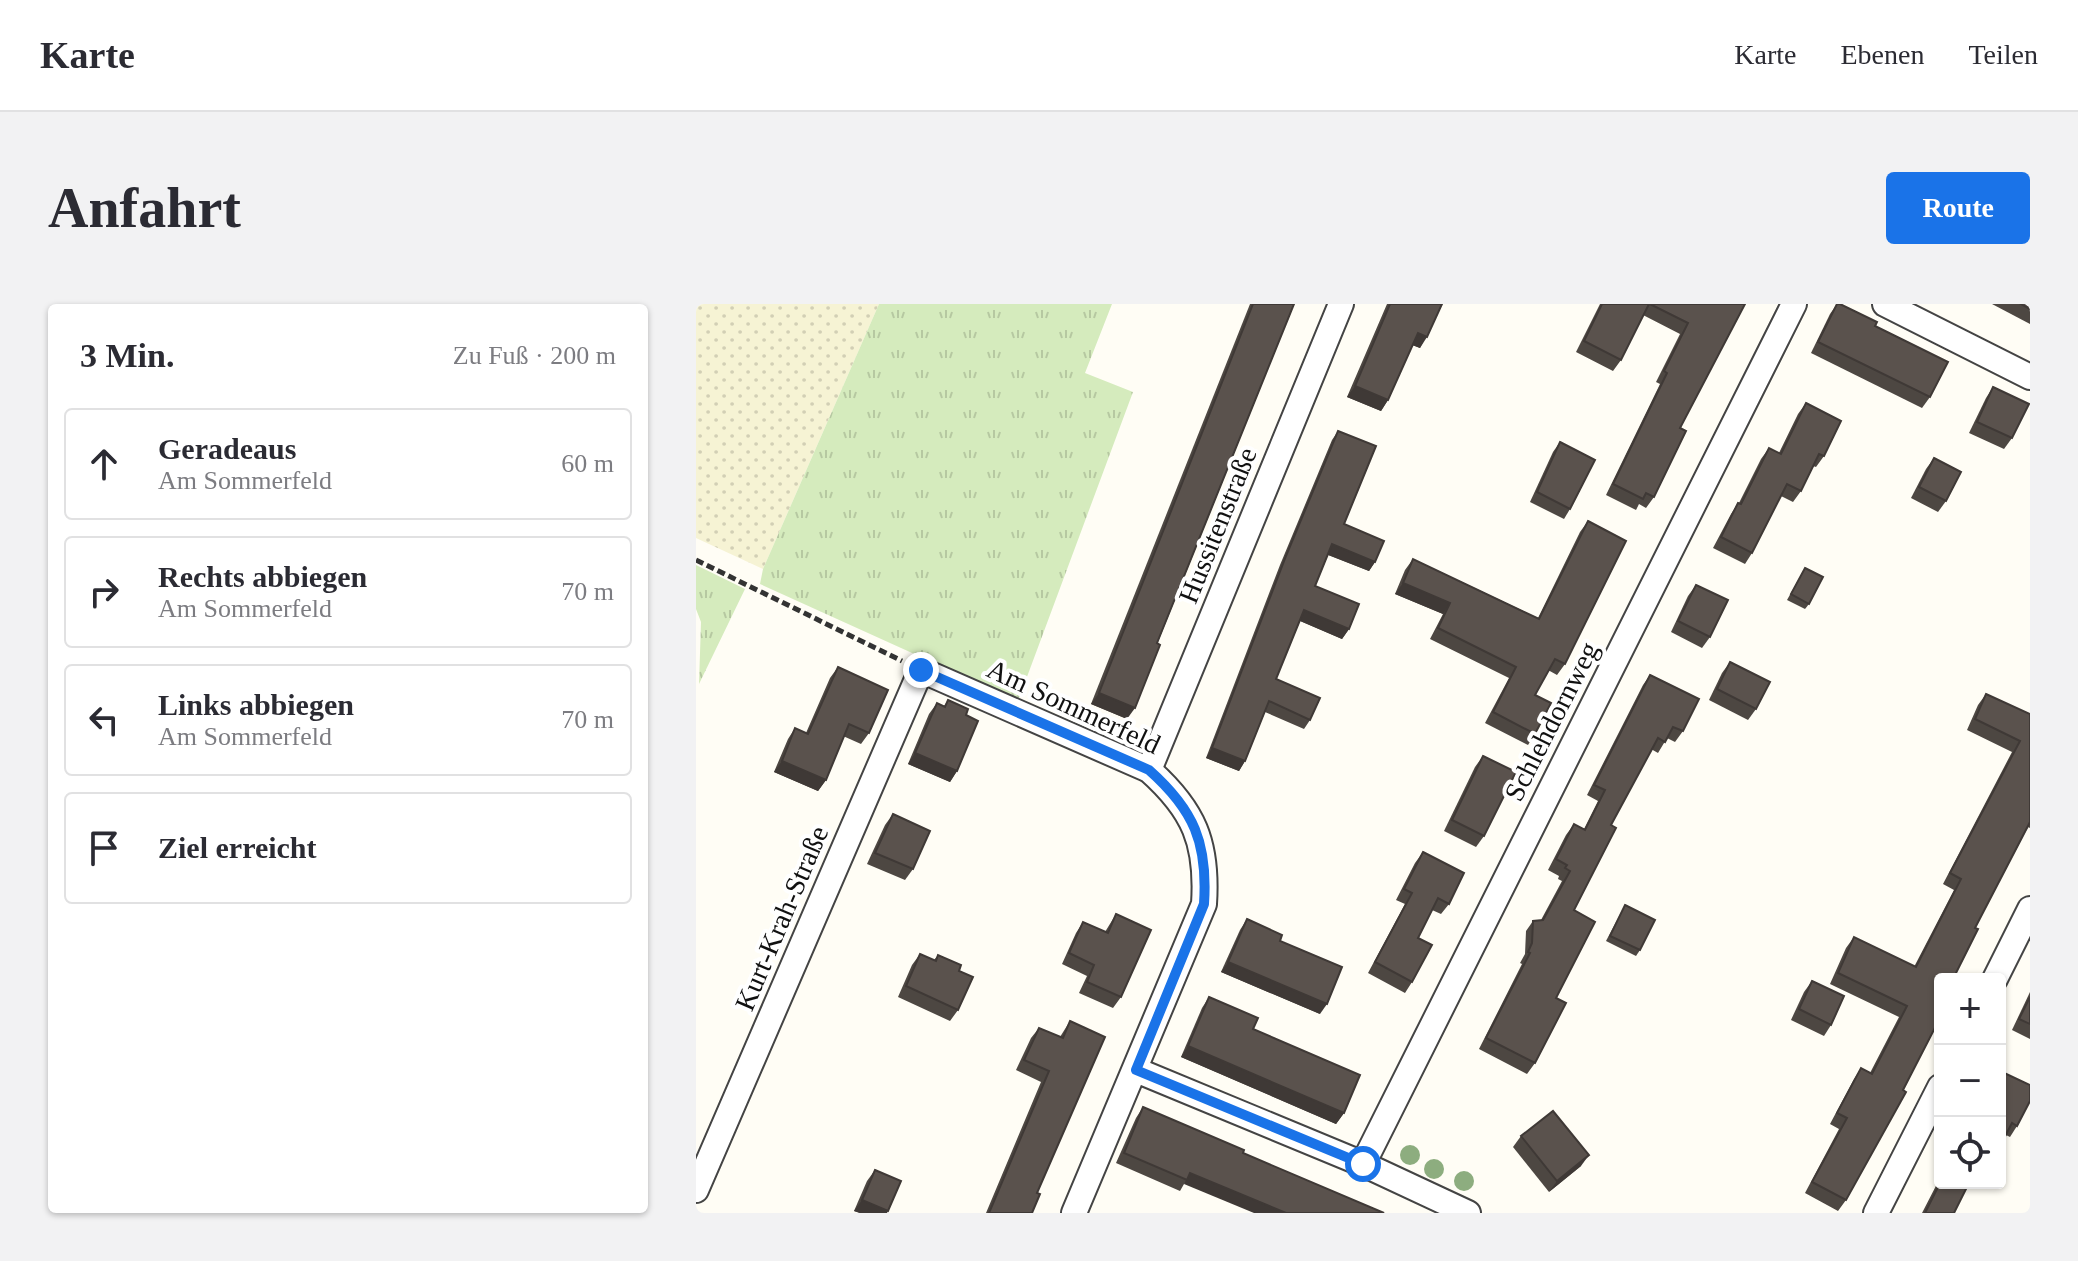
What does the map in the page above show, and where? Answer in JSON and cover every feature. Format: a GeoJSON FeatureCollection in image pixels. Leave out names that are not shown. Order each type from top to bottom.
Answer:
{"type":"FeatureCollection","features":[{"type":"Feature","properties":{"kind":"street","name":"Hussitenstraße"},"geometry":{"type":"LineString","coordinates":[[1149,770],[1341,304]]}},
{"type":"Feature","properties":{"kind":"street","name":"Schlehdornweg"},"geometry":{"type":"LineString","coordinates":[[1363,1164],[1794,304]]}},
{"type":"Feature","properties":{"kind":"street"},"geometry":{"type":"LineString","coordinates":[[1885,304],[2030,377]]}},
{"type":"Feature","properties":{"kind":"street","name":"Am Sommerfeld"},"geometry":{"type":"LineString","coordinates":[[921,670],[1149,770],[1173,792],[1192,821],[1202,849],[1206,878],[1204,904],[1074,1213]]}},
{"type":"Feature","properties":{"kind":"street","name":"Kurt-Krah-Straße"},"geometry":{"type":"LineString","coordinates":[[696,1190],[921,670]]}},
{"type":"Feature","properties":{"kind":"street"},"geometry":{"type":"LineString","coordinates":[[1998,973],[2030,909]]}},
{"type":"Feature","properties":{"kind":"street"},"geometry":{"type":"LineString","coordinates":[[1136,1070],[1363,1164],[1458,1211]]}},
{"type":"Feature","properties":{"kind":"street"},"geometry":{"type":"LineString","coordinates":[[1876,1213],[1934,1099]]}},
{"type":"Feature","properties":{"kind":"path"},"geometry":{"type":"LineString","coordinates":[[696,560],[921,670]]}},
{"type":"Feature","properties":{"kind":"shaded area"},"geometry":{"type":"Polygon","coordinates":[[[696,304],[879,304],[763,569],[696,538],[696,304]]]}},
{"type":"Feature","properties":{"kind":"green space"},"geometry":{"type":"Polygon","coordinates":[[[879,304],[1112,304],[1085,373],[1133,392],[1018,701],[760,584],[763,569],[879,304]]]}},
{"type":"Feature","properties":{"kind":"green space"},"geometry":{"type":"Polygon","coordinates":[[[696,565],[745,589],[699,684],[701,622],[696,609],[696,565]]]}},
{"type":"Feature","properties":{"kind":"building"},"geometry":{"type":"Polygon","coordinates":[[[1253,304],[1294,304],[1157,643],[1160,645],[1135,708],[1099,693],[1253,304]]]}},
{"type":"Feature","properties":{"kind":"building"},"geometry":{"type":"Polygon","coordinates":[[[1390,304],[1442,304],[1427,337],[1418,333],[1388,400],[1355,386],[1390,304]]]}},
{"type":"Feature","properties":{"kind":"building"},"geometry":{"type":"Polygon","coordinates":[[[1602,304],[1649,304],[1621,360],[1584,341],[1602,304]]]}},
{"type":"Feature","properties":{"kind":"building"},"geometry":{"type":"Polygon","coordinates":[[[1650,304],[1745,304],[1680,428],[1686,431],[1654,497],[1646,493],[1643,499],[1613,484],[1688,323],[1650,304]]]}},
{"type":"Feature","properties":{"kind":"building"},"geometry":{"type":"Polygon","coordinates":[[[1837,304],[1877,322],[1875,326],[1948,362],[1930,397],[1818,342],[1837,304]]]}},
{"type":"Feature","properties":{"kind":"building"},"geometry":{"type":"Polygon","coordinates":[[[1993,387],[2029,404],[2012,438],[1977,422],[1993,387]]]}},
{"type":"Feature","properties":{"kind":"building"},"geometry":{"type":"Polygon","coordinates":[[[1806,403],[1841,421],[1824,456],[1819,454],[1801,491],[1787,484],[1752,553],[1721,537],[1769,448],[1781,454],[1806,403]]]}},
{"type":"Feature","properties":{"kind":"building"},"geometry":{"type":"Polygon","coordinates":[[[1338,431],[1376,446],[1344,524],[1384,541],[1375,562],[1332,544],[1315,586],[1359,604],[1349,629],[1304,610],[1276,679],[1320,698],[1310,720],[1269,701],[1245,761],[1212,748],[1338,431]]]}},
{"type":"Feature","properties":{"kind":"building"},"geometry":{"type":"Polygon","coordinates":[[[1560,442],[1595,460],[1570,509],[1537,492],[1560,442]]]}},
{"type":"Feature","properties":{"kind":"building"},"geometry":{"type":"Polygon","coordinates":[[[1934,458],[1961,472],[1946,501],[1919,487],[1934,458]]]}},
{"type":"Feature","properties":{"kind":"building"},"geometry":{"type":"Polygon","coordinates":[[[1588,521],[1626,541],[1565,664],[1555,659],[1535,695],[1551,703],[1535,734],[1493,712],[1516,667],[1438,628],[1450,603],[1403,583],[1413,559],[1539,619],[1588,521]]]}},
{"type":"Feature","properties":{"kind":"building"},"geometry":{"type":"Polygon","coordinates":[[[1805,568],[1823,577],[1809,604],[1791,594],[1805,568]]]}},
{"type":"Feature","properties":{"kind":"building"},"geometry":{"type":"Polygon","coordinates":[[[1696,585],[1728,600],[1710,637],[1678,621],[1696,585]]]}},
{"type":"Feature","properties":{"kind":"building"},"geometry":{"type":"Polygon","coordinates":[[[1730,662],[1770,682],[1756,709],[1717,689],[1730,662]]]}},
{"type":"Feature","properties":{"kind":"building"},"geometry":{"type":"Polygon","coordinates":[[[838,667],[888,690],[869,733],[849,724],[826,780],[782,761],[795,728],[808,734],[838,667]]]}},
{"type":"Feature","properties":{"kind":"building"},"geometry":{"type":"Polygon","coordinates":[[[1650,675],[1699,699],[1683,731],[1673,727],[1665,742],[1658,738],[1611,825],[1616,828],[1574,910],[1595,922],[1556,998],[1566,1003],[1535,1063],[1486,1038],[1530,953],[1533,921],[1543,920],[1570,871],[1565,868],[1567,865],[1556,859],[1574,824],[1585,830],[1605,790],[1594,785],[1650,675]]]}},
{"type":"Feature","properties":{"kind":"building"},"geometry":{"type":"Polygon","coordinates":[[[1986,694],[2030,714],[2030,822],[1975,928],[1978,929],[1956,973],[1934,973],[1934,1030],[1903,1090],[1906,1092],[1846,1200],[1812,1182],[1847,1118],[1837,1113],[1861,1068],[1872,1074],[1907,1006],[1838,973],[1854,937],[1916,967],[1961,879],[1950,873],[2020,741],[1975,719],[1986,694]]]}},
{"type":"Feature","properties":{"kind":"building"},"geometry":{"type":"Polygon","coordinates":[[[948,700],[968,709],[966,715],[978,721],[957,771],[915,753],[937,703],[945,707],[948,700]]]}},
{"type":"Feature","properties":{"kind":"building"},"geometry":{"type":"Polygon","coordinates":[[[1483,756],[1516,772],[1484,836],[1452,820],[1483,756]]]}},
{"type":"Feature","properties":{"kind":"building"},"geometry":{"type":"Polygon","coordinates":[[[893,814],[930,831],[913,869],[875,853],[893,814]]]}},
{"type":"Feature","properties":{"kind":"building"},"geometry":{"type":"Polygon","coordinates":[[[1423,852],[1464,873],[1449,904],[1438,898],[1418,938],[1432,945],[1412,982],[1375,962],[1412,893],[1404,889],[1423,852]]]}},
{"type":"Feature","properties":{"kind":"building"},"geometry":{"type":"Polygon","coordinates":[[[1625,905],[1655,920],[1640,950],[1610,936],[1625,905]]]}},
{"type":"Feature","properties":{"kind":"building"},"geometry":{"type":"Polygon","coordinates":[[[1116,914],[1151,930],[1121,997],[1087,982],[1094,965],[1069,953],[1083,922],[1108,933],[1116,914]]]}},
{"type":"Feature","properties":{"kind":"building"},"geometry":{"type":"Polygon","coordinates":[[[1247,919],[1282,935],[1280,941],[1342,967],[1327,1004],[1228,962],[1247,919]]]}},
{"type":"Feature","properties":{"kind":"building"},"geometry":{"type":"Polygon","coordinates":[[[920,954],[936,961],[938,955],[961,965],[959,971],[973,977],[958,1010],[906,986],[920,954]]]}},
{"type":"Feature","properties":{"kind":"building"},"geometry":{"type":"Polygon","coordinates":[[[1812,981],[1844,996],[1831,1025],[1799,1009],[1812,981]]]}},
{"type":"Feature","properties":{"kind":"building"},"geometry":{"type":"Polygon","coordinates":[[[1209,997],[1258,1018],[1253,1029],[1360,1075],[1344,1113],[1188,1046],[1209,997]]]}},
{"type":"Feature","properties":{"kind":"building"},"geometry":{"type":"Polygon","coordinates":[[[2030,997],[2030,1024],[2019,1019],[2030,997]]]}},
{"type":"Feature","properties":{"kind":"building"},"geometry":{"type":"Polygon","coordinates":[[[1070,1021],[1105,1037],[1037,1193],[1040,1194],[1032,1213],[989,1213],[1049,1071],[1024,1060],[1039,1028],[1063,1038],[1070,1021]]]}},
{"type":"Feature","properties":{"kind":"building"},"geometry":{"type":"Polygon","coordinates":[[[2006,1074],[2030,1085],[2030,1101],[2017,1126],[2012,1123],[2006,1134],[2006,1074]]]}},
{"type":"Feature","properties":{"kind":"building"},"geometry":{"type":"Polygon","coordinates":[[[1143,1107],[1384,1213],[1286,1213],[1190,1173],[1187,1180],[1124,1153],[1143,1107]]]}},
{"type":"Feature","properties":{"kind":"building"},"geometry":{"type":"Polygon","coordinates":[[[1553,1111],[1589,1155],[1557,1181],[1521,1136],[1553,1111]]]}},
{"type":"Feature","properties":{"kind":"building"},"geometry":{"type":"Polygon","coordinates":[[[875,1170],[901,1181],[888,1211],[862,1200],[875,1170]]]}},
{"type":"Feature","properties":{"kind":"building"},"geometry":{"type":"Polygon","coordinates":[[[1937,1189],[1966,1189],[1954,1213],[1925,1213],[1937,1189]]]}},
{"type":"Feature","properties":{"kind":"route"},"geometry":{"type":"LineString","coordinates":[[921,670],[1149,770],[1173,792],[1192,821],[1202,849],[1206,878],[1204,904],[1136,1070],[1363,1164]]}}]}
